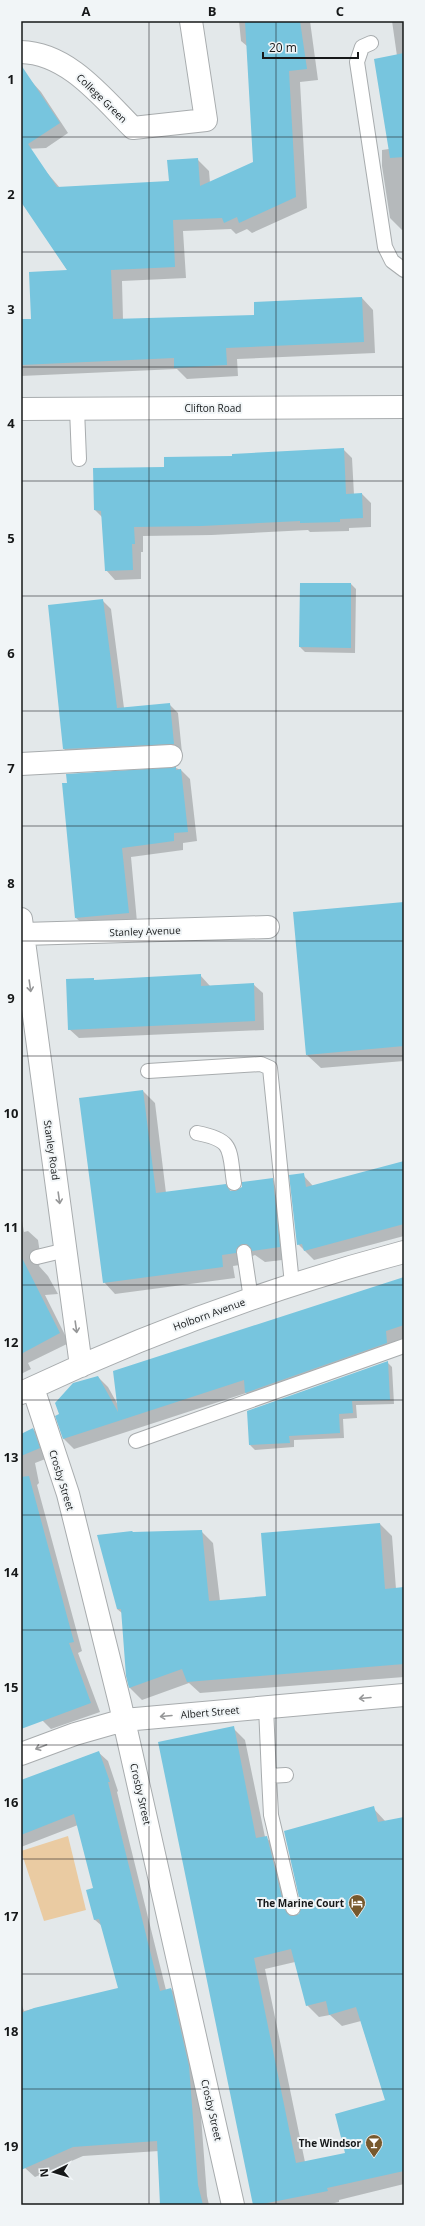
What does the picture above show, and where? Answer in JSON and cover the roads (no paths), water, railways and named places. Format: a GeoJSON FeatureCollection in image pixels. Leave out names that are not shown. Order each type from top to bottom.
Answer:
{"type":"FeatureCollection","features":[{"type":"Feature","properties":{"kind":"street","name":"College Green"},"geometry":{"type":"LineString","coordinates":[[21,52],[53,60],[79,74],[133,128],[206,120],[191,21]]}},
{"type":"Feature","properties":{"kind":"street","name":"Clifton Road"},"geometry":{"type":"LineString","coordinates":[[21,409],[404,407]]}},
{"type":"Feature","properties":{"kind":"street"},"geometry":{"type":"LineString","coordinates":[[21,764],[171,756]]}},
{"type":"Feature","properties":{"kind":"street","name":"Stanley Avenue"},"geometry":{"type":"LineString","coordinates":[[22,926],[268,927]]}},
{"type":"Feature","properties":{"kind":"street","name":"Stanley Road"},"geometry":{"type":"LineString","coordinates":[[22,926],[82,1366]]}},
{"type":"Feature","properties":{"kind":"street","name":"Holborn Avenue"},"geometry":{"type":"LineString","coordinates":[[27,1390],[163,1331],[292,1284],[404,1252]]}},
{"type":"Feature","properties":{"kind":"street","name":"Crosby Street"},"geometry":{"type":"LineString","coordinates":[[27,1390],[68,1494],[124,1720],[233,2205]]}},
{"type":"Feature","properties":{"kind":"street","name":"Albert Street"},"geometry":{"type":"LineString","coordinates":[[21,1754],[75,1734],[124,1720],[404,1695]]}},
{"type":"Feature","properties":{"kind":"lane"},"geometry":{"type":"LineString","coordinates":[[371,44],[362,47],[357,62],[358,70],[385,247],[392,262],[404,270]]}},
{"type":"Feature","properties":{"kind":"lane"},"geometry":{"type":"LineString","coordinates":[[77,409],[79,459]]}},
{"type":"Feature","properties":{"kind":"lane"},"geometry":{"type":"LineString","coordinates":[[148,1071],[261,1064],[270,1068],[292,1284]]}},
{"type":"Feature","properties":{"kind":"lane"},"geometry":{"type":"LineString","coordinates":[[197,1133],[217,1137],[228,1148],[234,1183]]}},
{"type":"Feature","properties":{"kind":"lane"},"geometry":{"type":"LineString","coordinates":[[37,1257],[66,1250]]}},
{"type":"Feature","properties":{"kind":"lane"},"geometry":{"type":"LineString","coordinates":[[244,1252],[251,1299]]}},
{"type":"Feature","properties":{"kind":"lane"},"geometry":{"type":"LineString","coordinates":[[136,1441],[404,1346]]}},
{"type":"Feature","properties":{"kind":"lane"},"geometry":{"type":"LineString","coordinates":[[266,1707],[271,1815],[293,1908]]}},
{"type":"Feature","properties":{"kind":"lane"},"geometry":{"type":"LineString","coordinates":[[270,1776],[286,1775]]}},
{"type":"Feature","properties":{"kind":"place","name":"The Marine Court"},"geometry":{"type":"Point","coordinates":[357,1918]}},
{"type":"Feature","properties":{"kind":"place","name":"The Windsor"},"geometry":{"type":"Point","coordinates":[374,2158]}}]}
